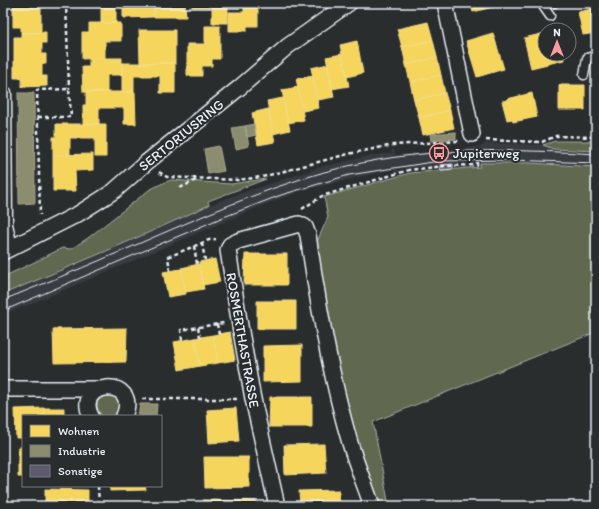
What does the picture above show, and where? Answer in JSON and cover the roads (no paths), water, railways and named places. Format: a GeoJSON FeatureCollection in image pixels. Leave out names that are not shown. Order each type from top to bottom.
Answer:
{"type":"FeatureCollection","features":[{"type":"Feature","properties":{"kind":"street","name":"SERTORIUSRING"},"geometry":{"type":"LineString","coordinates":[[8,249],[78,214],[114,191],[288,46],[349,3]]}},
{"type":"Feature","properties":{"kind":"street"},"geometry":{"type":"LineString","coordinates":[[445,3],[474,140]]}},
{"type":"Feature","properties":{"kind":"street","name":"ROSMERTHASTRASSE"},"geometry":{"type":"LineString","coordinates":[[277,506],[253,398],[238,320],[228,250],[230,245],[238,241],[264,233],[298,218],[305,227],[308,235],[316,292],[339,403],[350,444],[372,506]]}},
{"type":"Feature","properties":{"kind":"street"},"geometry":{"type":"LineString","coordinates":[[3,389],[100,389],[112,387],[118,389],[126,399],[127,405],[124,415]]}},
{"type":"Feature","properties":{"kind":"street"},"geometry":{"type":"LineString","coordinates":[[92,415],[88,408],[89,402],[94,392],[100,389]]}},
{"type":"Feature","properties":{"kind":"lane"},"geometry":{"type":"LineString","coordinates":[[550,16],[543,6],[554,3]]}},
{"type":"Feature","properties":{"kind":"lane"},"geometry":{"type":"LineString","coordinates":[[584,75],[587,58],[596,55]]}},
{"type":"Feature","properties":{"kind":"lane"},"geometry":{"type":"LineString","coordinates":[[7,92],[8,249]]}},
{"type":"Feature","properties":{"kind":"tram line"},"geometry":{"type":"LineString","coordinates":[[3,300],[276,187],[348,166],[409,155],[472,151],[534,151],[596,154]]}},
{"type":"Feature","properties":{"kind":"tram line"},"geometry":{"type":"LineString","coordinates":[[3,311],[221,218],[281,195],[349,175],[439,161],[509,160],[596,163]]}},
{"type":"Feature","properties":{"kind":"place","name":"Jupiterweg"},"geometry":{"type":"Point","coordinates":[439,153]}}]}
